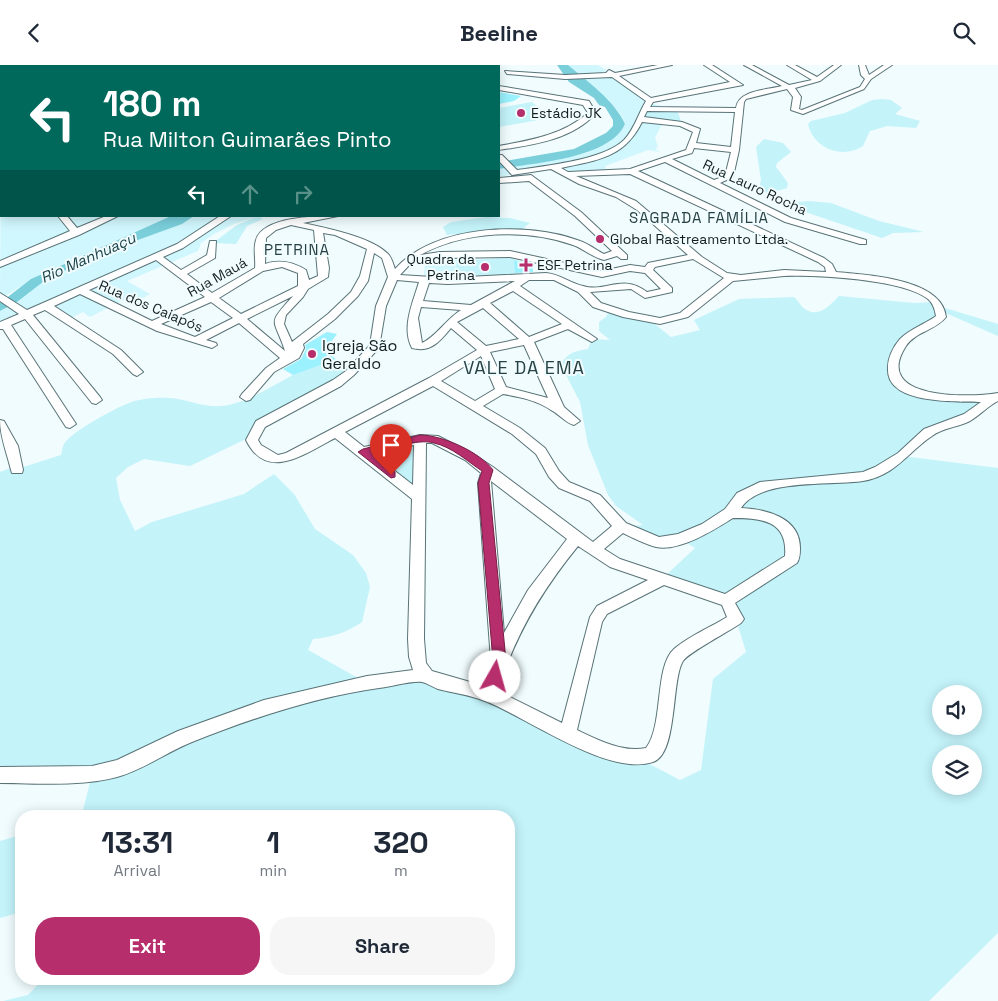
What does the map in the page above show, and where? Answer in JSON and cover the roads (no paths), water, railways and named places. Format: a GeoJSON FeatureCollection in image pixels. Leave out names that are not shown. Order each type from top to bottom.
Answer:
{"type":"FeatureCollection","features":[{"type":"Feature","properties":{"kind":"street"},"geometry":{"type":"LineString","coordinates":[[506,71],[565,77],[613,75],[668,65]]}},
{"type":"Feature","properties":{"kind":"street"},"geometry":{"type":"LineString","coordinates":[[707,65],[753,94]]}},
{"type":"Feature","properties":{"kind":"street"},"geometry":{"type":"LineString","coordinates":[[747,65],[796,93],[795,110],[801,112],[854,93],[862,88],[869,78],[889,65]]}},
{"type":"Feature","properties":{"kind":"street"},"geometry":{"type":"LineString","coordinates":[[790,65],[819,78]]}},
{"type":"Feature","properties":{"kind":"street"},"geometry":{"type":"LineString","coordinates":[[819,78],[822,65]]}},
{"type":"Feature","properties":{"kind":"street"},"geometry":{"type":"LineString","coordinates":[[714,183],[730,177],[740,101],[744,97],[819,78],[838,65]]}},
{"type":"Feature","properties":{"kind":"street"},"geometry":{"type":"LineString","coordinates":[[862,65],[864,75],[869,78]]}},
{"type":"Feature","properties":{"kind":"street"},"geometry":{"type":"LineString","coordinates":[[603,68],[648,104],[677,110],[739,110]]}},
{"type":"Feature","properties":{"kind":"street"},"geometry":{"type":"LineString","coordinates":[[500,177],[513,171],[589,159],[615,149],[626,142],[648,104],[736,83]]}},
{"type":"Feature","properties":{"kind":"street"},"geometry":{"type":"LineString","coordinates":[[500,88],[586,103],[592,113],[584,121],[554,136],[500,148]]}},
{"type":"Feature","properties":{"kind":"street"},"geometry":{"type":"LineString","coordinates":[[677,110],[682,124]]}},
{"type":"Feature","properties":{"kind":"street"},"geometry":{"type":"LineString","coordinates":[[568,174],[631,171],[685,153],[691,145],[696,129],[682,124],[638,119]]}},
{"type":"Feature","properties":{"kind":"street"},"geometry":{"type":"LineString","coordinates":[[691,145],[735,150]]}},
{"type":"Feature","properties":{"kind":"street"},"geometry":{"type":"LineString","coordinates":[[500,158],[513,171]]}},
{"type":"Feature","properties":{"kind":"street","name":"Rua Lauro Rocha"},"geometry":{"type":"LineString","coordinates":[[665,159],[805,226],[863,242]]}},
{"type":"Feature","properties":{"kind":"street"},"geometry":{"type":"LineString","coordinates":[[551,166],[581,181],[624,196],[696,256],[731,277],[757,278],[790,273],[832,276],[899,284],[931,296],[941,311],[941,317],[911,335],[900,346],[891,373],[894,380],[911,391],[930,397],[946,399],[995,397]]}},
{"type":"Feature","properties":{"kind":"street"},"geometry":{"type":"LineString","coordinates":[[631,171],[671,192],[783,234],[829,266],[832,276]]}},
{"type":"Feature","properties":{"kind":"street"},"geometry":{"type":"LineString","coordinates":[[500,181],[530,178],[578,214],[628,262],[648,270],[668,290],[645,295]]}},
{"type":"Feature","properties":{"kind":"street"},"geometry":{"type":"LineString","coordinates":[[63,217],[76,233]]}},
{"type":"Feature","properties":{"kind":"street"},"geometry":{"type":"LineString","coordinates":[[0,264],[112,217]]}},
{"type":"Feature","properties":{"kind":"street"},"geometry":{"type":"LineString","coordinates":[[70,424],[3,325],[186,243],[225,217]]}},
{"type":"Feature","properties":{"kind":"street"},"geometry":{"type":"LineString","coordinates":[[292,223],[328,217]]}},
{"type":"Feature","properties":{"kind":"street"},"geometry":{"type":"LineString","coordinates":[[292,223],[352,238],[372,248],[386,257],[393,277]]}},
{"type":"Feature","properties":{"kind":"street","name":"Rua Mauá"},"geometry":{"type":"LineString","coordinates":[[153,324],[211,298],[260,269],[260,240],[263,234],[272,228],[292,223]]}},
{"type":"Feature","properties":{"kind":"street"},"geometry":{"type":"LineString","coordinates":[[783,234],[805,226]]}},
{"type":"Feature","properties":{"kind":"street"},"geometry":{"type":"LineString","coordinates":[[196,341],[323,277],[324,268],[318,228]]}},
{"type":"Feature","properties":{"kind":"street"},"geometry":{"type":"LineString","coordinates":[[568,325],[528,341],[499,345],[484,350],[433,381],[284,458],[266,455],[256,448],[252,440],[260,424],[338,383],[365,358],[375,346],[381,306],[393,277],[416,254],[439,243],[490,233],[517,233],[571,241],[585,245],[604,257],[619,252]]}},
{"type":"Feature","properties":{"kind":"street"},"geometry":{"type":"LineString","coordinates":[[180,274],[212,256],[213,243]]}},
{"type":"Feature","properties":{"kind":"street"},"geometry":{"type":"LineString","coordinates":[[246,397],[270,370],[295,356],[299,348],[297,343],[343,306],[362,284],[366,274],[367,257],[372,248]]}},
{"type":"Feature","properties":{"kind":"street"},"geometry":{"type":"LineString","coordinates":[[408,261],[440,255],[510,254],[602,274],[630,268],[648,270]]}},
{"type":"Feature","properties":{"kind":"street"},"geometry":{"type":"LineString","coordinates":[[156,256],[240,318],[288,360]]}},
{"type":"Feature","properties":{"kind":"street"},"geometry":{"type":"LineString","coordinates":[[648,270],[651,265],[696,256]]}},
{"type":"Feature","properties":{"kind":"street"},"geometry":{"type":"LineString","coordinates":[[260,269],[275,264],[294,267],[303,272],[304,278],[301,289],[294,304],[283,310],[279,321],[279,327],[291,349],[291,356],[288,360]]}},
{"type":"Feature","properties":{"kind":"street"},"geometry":{"type":"LineString","coordinates":[[393,277],[514,283],[568,325],[592,339]]}},
{"type":"Feature","properties":{"kind":"street"},"geometry":{"type":"LineString","coordinates":[[425,279],[413,318],[416,346],[421,348],[428,345],[450,322],[526,277],[556,277],[582,290],[597,305],[651,321],[671,320],[684,315],[731,277]]}},
{"type":"Feature","properties":{"kind":"street"},"geometry":{"type":"LineString","coordinates":[[582,290],[633,286],[645,295],[651,321]]}},
{"type":"Feature","properties":{"kind":"street","name":"Rua dos Caiapós"},"geometry":{"type":"LineString","coordinates":[[80,290],[153,324],[196,341],[212,345]]}},
{"type":"Feature","properties":{"kind":"street"},"geometry":{"type":"LineString","coordinates":[[1,297],[26,314],[96,400]]}},
{"type":"Feature","properties":{"kind":"street"},"geometry":{"type":"LineString","coordinates":[[417,303],[473,308],[485,304],[528,341],[558,407]]}},
{"type":"Feature","properties":{"kind":"street"},"geometry":{"type":"LineString","coordinates":[[46,305],[117,352],[137,372]]}},
{"type":"Feature","properties":{"kind":"street"},"geometry":{"type":"LineString","coordinates":[[450,322],[484,350],[501,390]]}},
{"type":"Feature","properties":{"kind":"street"},"geometry":{"type":"LineString","coordinates":[[433,381],[516,431],[541,451],[554,474],[564,485],[595,498],[621,527],[658,542],[680,539],[707,528],[730,513],[742,497],[766,485],[864,476],[880,470],[902,455],[928,431],[951,425],[968,417],[995,397]]}},
{"type":"Feature","properties":{"kind":"street"},"geometry":{"type":"LineString","coordinates":[[475,406],[501,390],[542,399],[558,407],[574,421]]}},
{"type":"Feature","properties":{"kind":"street"},"geometry":{"type":"LineString","coordinates":[[0,423],[12,446],[17,469]]}},
{"type":"Feature","properties":{"kind":"street"},"geometry":{"type":"LineString","coordinates":[[336,432],[419,497]]}},
{"type":"Feature","properties":{"kind":"street"},"geometry":{"type":"LineString","coordinates":[[363,452],[420,439],[434,439],[453,447],[488,470],[576,538],[615,563],[727,601],[736,619],[679,654],[674,663],[661,737],[652,755],[638,758],[602,749],[489,695],[432,680],[424,675],[417,660],[416,639],[420,439]]}},
{"type":"Feature","properties":{"kind":"street"},"geometry":{"type":"LineString","coordinates":[[488,470],[484,483],[499,661]]}},
{"type":"Feature","properties":{"kind":"street"},"geometry":{"type":"LineString","coordinates":[[727,601],[792,559],[792,537],[781,521],[751,513],[730,513]]}},
{"type":"Feature","properties":{"kind":"street"},"geometry":{"type":"LineString","coordinates":[[594,549],[621,527]]}},
{"type":"Feature","properties":{"kind":"street"},"geometry":{"type":"LineString","coordinates":[[489,695],[499,661],[520,615],[558,560],[576,538]]}},
{"type":"Feature","properties":{"kind":"street"},"geometry":{"type":"LineString","coordinates":[[568,734],[595,621],[602,610],[661,580]]}},
{"type":"Feature","properties":{"kind":"street"},"geometry":{"type":"LineString","coordinates":[[0,775],[92,774],[119,767],[184,737],[264,707],[367,683],[424,675]]}},
{"type":"Feature","properties":{"kind":"water"},"geometry":{"type":"Polygon","coordinates":[[[557,65],[568,65],[615,107],[625,124],[617,136],[604,145],[587,152],[549,161],[500,169],[500,162],[574,149],[606,133],[613,126],[613,120],[605,107],[599,105],[594,98],[569,82],[557,65]]]}},
{"type":"Feature","properties":{"kind":"water","name":"Rio Manhuaçu"},"geometry":{"type":"Polygon","coordinates":[[[169,217],[192,217],[182,224],[116,248],[48,278],[17,302],[0,311],[0,303],[31,279],[169,217]]]}},
{"type":"Feature","properties":{"kind":"place","name":"Estádio JK"},"geometry":{"type":"Point","coordinates":[521,113]}},
{"type":"Feature","properties":{"kind":"place","name":"Global Rastreamento Ltda."},"geometry":{"type":"Point","coordinates":[600,239]}},
{"type":"Feature","properties":{"kind":"place","name":"ESF Petrina"},"geometry":{"type":"Point","coordinates":[526,265]}},
{"type":"Feature","properties":{"kind":"place","name":"Quadra da Petrina"},"geometry":{"type":"Point","coordinates":[485,267]}},
{"type":"Feature","properties":{"kind":"place","name":"Igreja São Geraldo"},"geometry":{"type":"Point","coordinates":[312,354]}},
{"type":"Feature","properties":{"kind":"district","name":"SAGRADA FAMÍLIA"},"geometry":{"type":"Point","coordinates":[699,218]}},
{"type":"Feature","properties":{"kind":"district","name":"PETRINA"},"geometry":{"type":"Point","coordinates":[297,250]}},
{"type":"Feature","properties":{"kind":"district","name":"VALE DA EMA"},"geometry":{"type":"Point","coordinates":[524,368]}}]}
